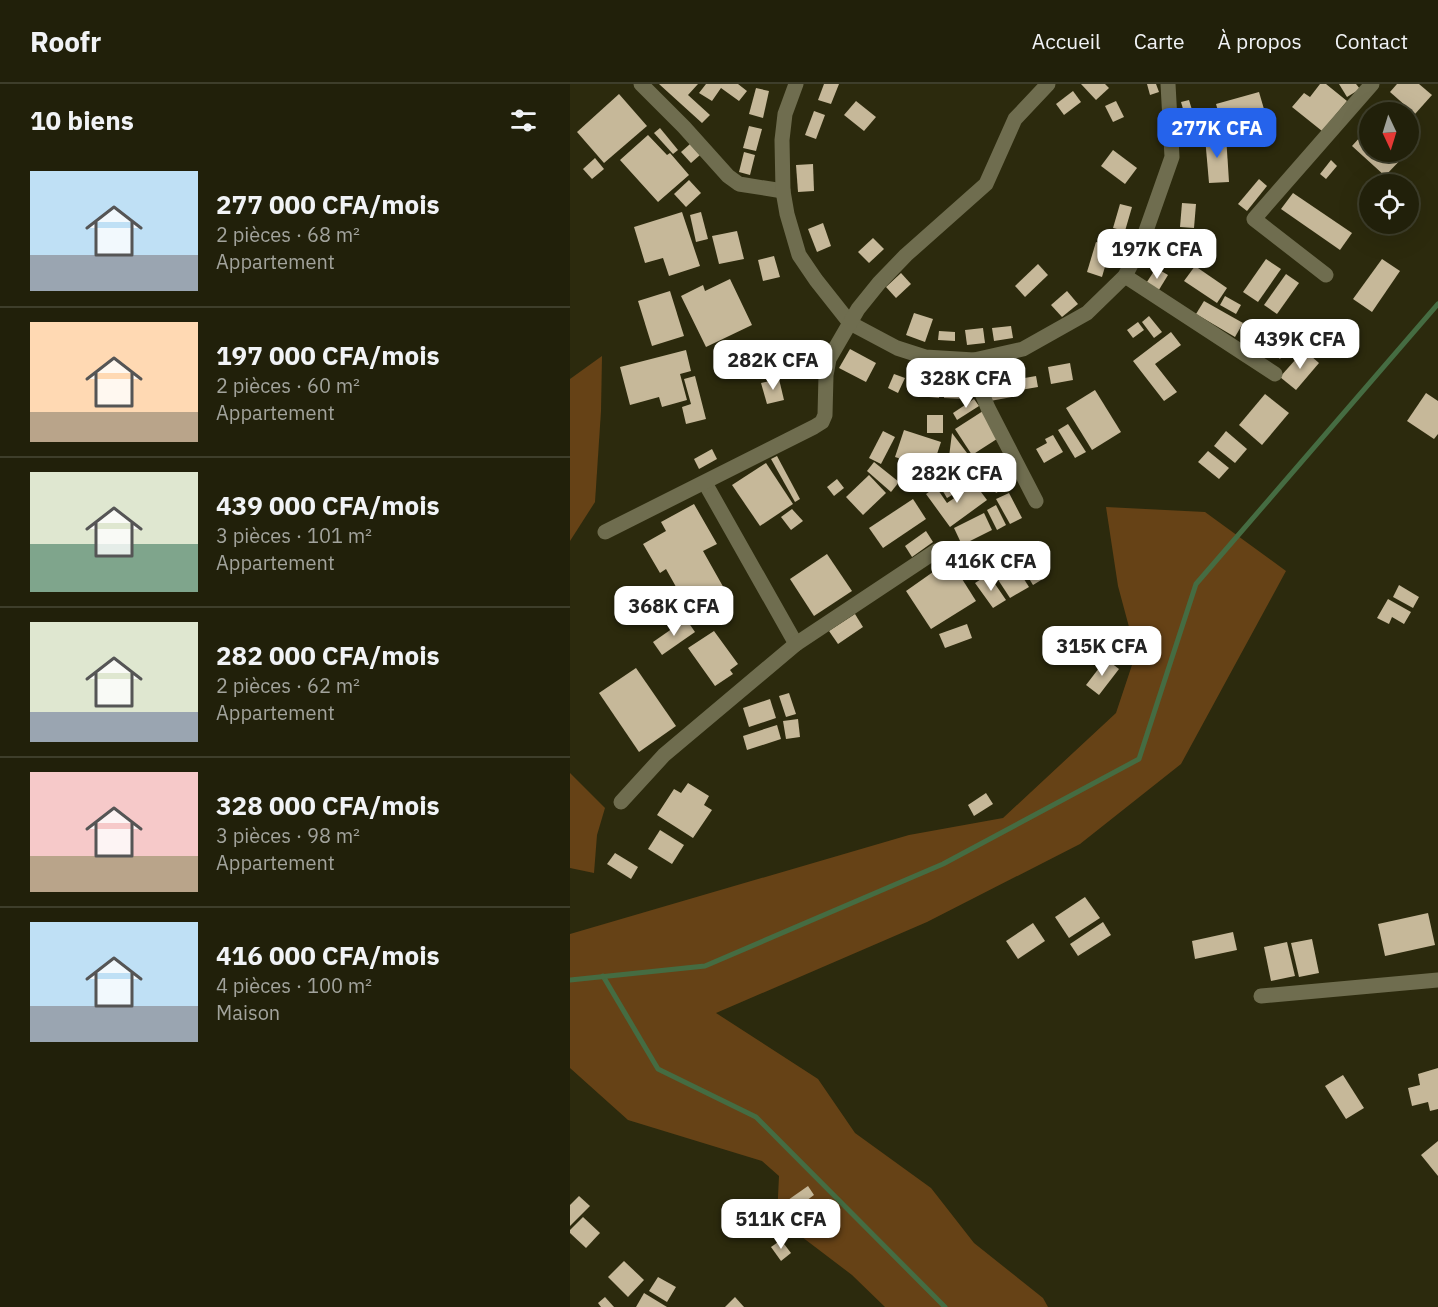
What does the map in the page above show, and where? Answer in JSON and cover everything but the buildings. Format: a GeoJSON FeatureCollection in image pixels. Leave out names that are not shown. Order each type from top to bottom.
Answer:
{"type":"FeatureCollection","features":[{"type":"Feature","properties":{"kind":"street"},"geometry":{"type":"LineString","coordinates":[[641,84],[733,180],[739,184],[783,191]]}},
{"type":"Feature","properties":{"kind":"street"},"geometry":{"type":"LineString","coordinates":[[796,84],[785,114],[782,140],[783,191],[799,255],[850,323],[897,348],[926,357],[974,360],[1023,349],[1087,313],[1125,276],[1141,245],[1172,157],[1168,84]]}},
{"type":"Feature","properties":{"kind":"street"},"geometry":{"type":"LineString","coordinates":[[605,532],[822,422],[825,415],[829,358],[850,323],[879,283],[906,255],[986,184],[1015,119],[1048,84]]}},
{"type":"Feature","properties":{"kind":"street"},"geometry":{"type":"LineString","coordinates":[[1326,275],[1254,219],[1370,85]]}},
{"type":"Feature","properties":{"kind":"street"},"geometry":{"type":"LineString","coordinates":[[1125,276],[1275,374]]}},
{"type":"Feature","properties":{"kind":"street"},"geometry":{"type":"LineString","coordinates":[[974,360],[981,391],[988,408],[1036,501]]}},
{"type":"Feature","properties":{"kind":"street"},"geometry":{"type":"LineString","coordinates":[[705,483],[796,644]]}},
{"type":"Feature","properties":{"kind":"street"},"geometry":{"type":"LineString","coordinates":[[621,802],[664,755],[796,644],[936,551]]}},
{"type":"Feature","properties":{"kind":"street"},"geometry":{"type":"LineString","coordinates":[[1261,996],[1438,980]]}},
{"type":"Feature","properties":{"kind":"shaded area"},"geometry":{"type":"Polygon","coordinates":[[[602,356],[595,502],[570,541],[570,379],[602,356]]]}},
{"type":"Feature","properties":{"kind":"shaded area"},"geometry":{"type":"Polygon","coordinates":[[[1106,507],[1205,512],[1286,571],[1181,764],[1080,844],[927,922],[716,1013],[818,1079],[855,1133],[931,1188],[974,1243],[1043,1298],[1048,1307],[885,1307],[852,1275],[777,1218],[779,1176],[762,1161],[628,1120],[570,1068],[570,934],[909,835],[1003,818],[1116,713],[1136,653],[1118,586],[1106,507]]]}},
{"type":"Feature","properties":{"kind":"shaded area"},"geometry":{"type":"Polygon","coordinates":[[[570,773],[605,808],[597,835],[594,873],[570,868],[570,773]]]}},
{"type":"Feature","properties":{"kind":"waterway"},"geometry":{"type":"LineString","coordinates":[[570,980],[705,966],[943,864],[1139,759],[1196,584],[1438,304]]}},
{"type":"Feature","properties":{"kind":"waterway"},"geometry":{"type":"LineString","coordinates":[[603,976],[658,1069],[756,1117],[945,1307]]}}]}
